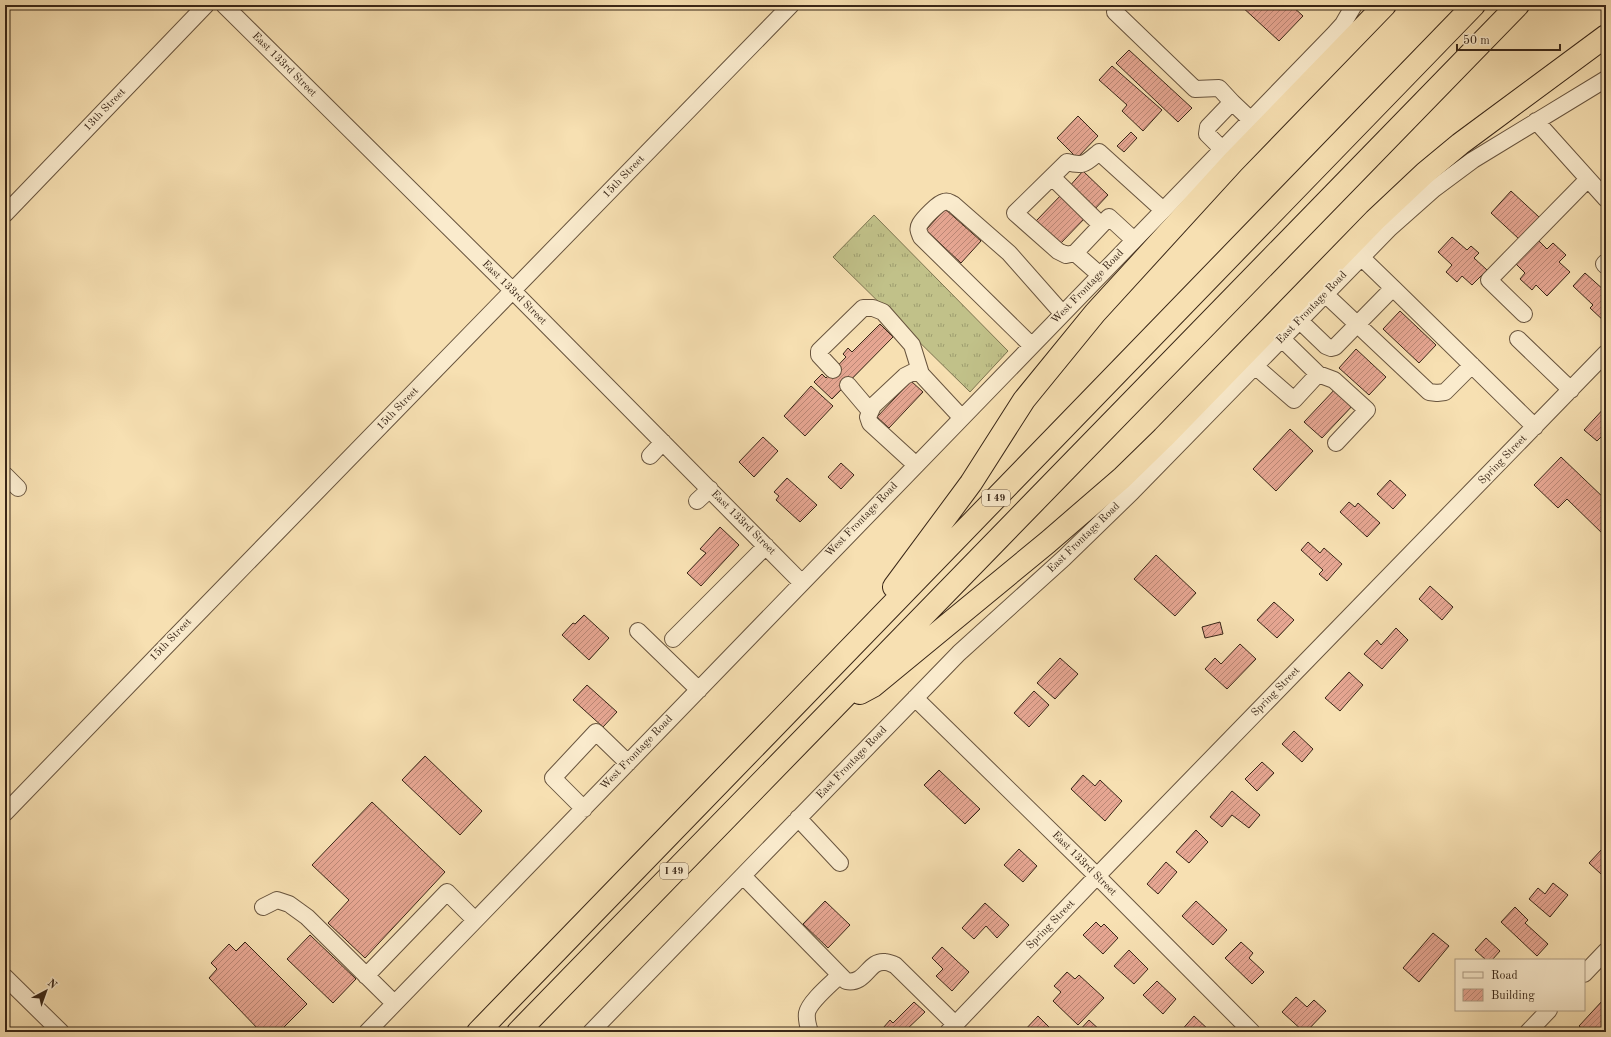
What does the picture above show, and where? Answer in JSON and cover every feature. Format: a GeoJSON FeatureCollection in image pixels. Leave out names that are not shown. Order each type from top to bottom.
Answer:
{"type":"FeatureCollection","features":[{"type":"Feature","properties":{"kind":"highway"},"geometry":{"type":"LineString","coordinates":[[840,659],[971,483],[1024,400],[1095,313],[1233,162],[1385,5]]}},
{"type":"Feature","properties":{"kind":"highway","name":"I 49"},"geometry":{"type":"LineString","coordinates":[[478,1032],[1474,5]]}},
{"type":"Feature","properties":{"kind":"highway","name":"I 49"},"geometry":{"type":"LineString","coordinates":[[518,1032],[1518,5]]}},
{"type":"Feature","properties":{"kind":"highway"},"geometry":{"type":"LineString","coordinates":[[830,711],[873,686],[1093,504],[1163,438],[1399,196],[1460,144],[1606,36]]}},
{"type":"Feature","properties":{"kind":"street","name":"13th Street"},"geometry":{"type":"LineString","coordinates":[[5,214],[206,5]]}},
{"type":"Feature","properties":{"kind":"street","name":"East 133rd Street"},"geometry":{"type":"LineString","coordinates":[[224,5],[513,291],[802,583]]}},
{"type":"Feature","properties":{"kind":"street","name":"15th Street"},"geometry":{"type":"LineString","coordinates":[[5,813],[183,628],[791,5]]}},
{"type":"Feature","properties":{"kind":"street","name":"West Frontage Road"},"geometry":{"type":"LineString","coordinates":[[367,1032],[699,690],[961,417],[1339,29],[1348,17],[1354,5]]}},
{"type":"Feature","properties":{"kind":"street"},"geometry":{"type":"LineString","coordinates":[[1115,12],[1195,89],[1219,88],[1251,120]]}},
{"type":"Feature","properties":{"kind":"street","name":"East Frontage Road"},"geometry":{"type":"LineString","coordinates":[[591,1032],[959,653],[1064,558],[1132,492],[1390,228],[1434,188],[1479,155],[1606,79]]}},
{"type":"Feature","properties":{"kind":"street"},"geometry":{"type":"LineString","coordinates":[[1222,148],[1208,134],[1208,127],[1232,102]]}},
{"type":"Feature","properties":{"kind":"street"},"geometry":{"type":"LineString","coordinates":[[1536,121],[1606,199]]}},
{"type":"Feature","properties":{"kind":"street"},"geometry":{"type":"LineString","coordinates":[[1134,240],[1109,217],[1075,253],[1066,256],[1058,251],[1015,213],[1068,162],[1078,165],[1086,164],[1099,152],[1163,210]]}},
{"type":"Feature","properties":{"kind":"street"},"geometry":{"type":"LineString","coordinates":[[1052,177],[1101,225]]}},
{"type":"Feature","properties":{"kind":"street"},"geometry":{"type":"LineString","coordinates":[[1524,314],[1489,280],[1588,179]]}},
{"type":"Feature","properties":{"kind":"street"},"geometry":{"type":"LineString","coordinates":[[1032,345],[921,236],[918,230],[919,224],[936,206],[947,201],[953,204],[1009,253],[1062,313]]}},
{"type":"Feature","properties":{"kind":"street"},"geometry":{"type":"LineString","coordinates":[[1075,253],[1100,275]]}},
{"type":"Feature","properties":{"kind":"street"},"geometry":{"type":"LineString","coordinates":[[1362,257],[1535,427]]}},
{"type":"Feature","properties":{"kind":"street"},"geometry":{"type":"LineString","coordinates":[[1606,262],[1604,264],[1606,266]]}},
{"type":"Feature","properties":{"kind":"street"},"geometry":{"type":"LineString","coordinates":[[1300,321],[1326,346],[1331,348],[1335,347],[1393,288]]}},
{"type":"Feature","properties":{"kind":"street"},"geometry":{"type":"LineString","coordinates":[[1325,294],[1429,392],[1437,394],[1445,392],[1472,366]]}},
{"type":"Feature","properties":{"kind":"street"},"geometry":{"type":"LineString","coordinates":[[833,370],[819,355],[819,351],[863,308],[873,308],[883,312],[912,345],[921,374],[961,417]]}},
{"type":"Feature","properties":{"kind":"street"},"geometry":{"type":"LineString","coordinates":[[1282,338],[1318,374],[1334,380],[1367,410],[1336,443]]}},
{"type":"Feature","properties":{"kind":"street"},"geometry":{"type":"LineString","coordinates":[[1518,339],[1570,390]]}},
{"type":"Feature","properties":{"kind":"street","name":"Spring Street"},"geometry":{"type":"LineString","coordinates":[[952,1028],[1097,876],[1606,353]]}},
{"type":"Feature","properties":{"kind":"street"},"geometry":{"type":"LineString","coordinates":[[1255,366],[1294,400],[1318,374]]}},
{"type":"Feature","properties":{"kind":"street"},"geometry":{"type":"LineString","coordinates":[[916,465],[870,423],[868,417],[873,406],[904,376],[914,372],[921,374]]}},
{"type":"Feature","properties":{"kind":"street"},"geometry":{"type":"LineString","coordinates":[[848,386],[870,411]]}},
{"type":"Feature","properties":{"kind":"street"},"geometry":{"type":"LineString","coordinates":[[650,456],[663,442]]}},
{"type":"Feature","properties":{"kind":"street"},"geometry":{"type":"LineString","coordinates":[[5,475],[18,488]]}},
{"type":"Feature","properties":{"kind":"street"},"geometry":{"type":"LineString","coordinates":[[697,502],[710,489]]}},
{"type":"Feature","properties":{"kind":"street"},"geometry":{"type":"LineString","coordinates":[[673,639],[766,546]]}},
{"type":"Feature","properties":{"kind":"street"},"geometry":{"type":"LineString","coordinates":[[638,631],[699,690]]}},
{"type":"Feature","properties":{"kind":"street","name":"East 133rd Street"},"geometry":{"type":"LineString","coordinates":[[916,698],[1097,876],[1252,1032]]}},
{"type":"Feature","properties":{"kind":"street"},"geometry":{"type":"LineString","coordinates":[[584,808],[553,778],[596,732],[628,762]]}},
{"type":"Feature","properties":{"kind":"street"},"geometry":{"type":"LineString","coordinates":[[798,818],[840,863]]}},
{"type":"Feature","properties":{"kind":"street"},"geometry":{"type":"LineString","coordinates":[[743,876],[846,981],[853,983],[876,964],[884,961],[895,964],[952,1028]]}},
{"type":"Feature","properties":{"kind":"street"},"geometry":{"type":"LineString","coordinates":[[366,976],[447,892],[475,920]]}},
{"type":"Feature","properties":{"kind":"street"},"geometry":{"type":"LineString","coordinates":[[263,907],[277,900],[289,904],[307,917],[394,1003]]}},
{"type":"Feature","properties":{"kind":"street"},"geometry":{"type":"LineString","coordinates":[[1585,973],[1606,950]]}},
{"type":"Feature","properties":{"kind":"street"},"geometry":{"type":"LineString","coordinates":[[810,1032],[807,1025],[807,1013],[810,1005],[840,975]]}},
{"type":"Feature","properties":{"kind":"street"},"geometry":{"type":"LineString","coordinates":[[5,977],[60,1032]]}},
{"type":"Feature","properties":{"kind":"street"},"geometry":{"type":"LineString","coordinates":[[1528,1032],[1548,1011]]}},
{"type":"Feature","properties":{"kind":"green space"},"geometry":{"type":"Polygon","coordinates":[[[874,215],[1008,351],[970,392],[833,257],[874,215]]]}},
{"type":"Feature","properties":{"kind":"building"},"geometry":{"type":"Polygon","coordinates":[[[1240,5],[1291,5],[1303,16],[1279,41],[1240,5]]]}},
{"type":"Feature","properties":{"kind":"building"},"geometry":{"type":"Polygon","coordinates":[[[1129,50],[1192,108],[1178,122],[1116,63],[1129,50]]]}},
{"type":"Feature","properties":{"kind":"building"},"geometry":{"type":"Polygon","coordinates":[[[1112,66],[1162,110],[1143,131],[1122,111],[1127,105],[1099,80],[1112,66]]]}},
{"type":"Feature","properties":{"kind":"building"},"geometry":{"type":"Polygon","coordinates":[[[1078,116],[1098,136],[1077,158],[1057,138],[1078,116]]]}},
{"type":"Feature","properties":{"kind":"building"},"geometry":{"type":"Polygon","coordinates":[[[1131,132],[1137,138],[1124,152],[1117,146],[1131,132]]]}},
{"type":"Feature","properties":{"kind":"building"},"geometry":{"type":"Polygon","coordinates":[[[1083,171],[1108,195],[1093,211],[1068,188],[1083,171]]]}},
{"type":"Feature","properties":{"kind":"building"},"geometry":{"type":"Polygon","coordinates":[[[1511,191],[1539,217],[1519,239],[1491,213],[1511,191]]]}},
{"type":"Feature","properties":{"kind":"building"},"geometry":{"type":"Polygon","coordinates":[[[1063,193],[1087,216],[1060,244],[1036,221],[1063,193]]]}},
{"type":"Feature","properties":{"kind":"building"},"geometry":{"type":"Polygon","coordinates":[[[945,209],[981,241],[961,263],[926,230],[945,209]]]}},
{"type":"Feature","properties":{"kind":"building"},"geometry":{"type":"Polygon","coordinates":[[[1452,237],[1467,250],[1471,246],[1479,253],[1474,258],[1487,270],[1472,285],[1462,276],[1457,282],[1446,272],[1452,265],[1438,252],[1452,237]]]}},
{"type":"Feature","properties":{"kind":"building"},"geometry":{"type":"Polygon","coordinates":[[[1537,239],[1547,249],[1553,243],[1566,255],[1559,262],[1570,272],[1547,296],[1536,285],[1532,290],[1520,279],[1525,273],[1515,263],[1537,239]]]}},
{"type":"Feature","properties":{"kind":"building"},"geometry":{"type":"Polygon","coordinates":[[[1585,273],[1605,291],[1606,290],[1605,322],[1590,308],[1593,305],[1573,286],[1585,273]]]}},
{"type":"Feature","properties":{"kind":"building"},"geometry":{"type":"Polygon","coordinates":[[[1400,311],[1436,345],[1419,363],[1383,329],[1400,311]]]}},
{"type":"Feature","properties":{"kind":"building"},"geometry":{"type":"Polygon","coordinates":[[[880,324],[893,337],[832,399],[814,382],[822,374],[826,378],[846,357],[843,354],[848,348],[852,352],[880,324]]]}},
{"type":"Feature","properties":{"kind":"building"},"geometry":{"type":"Polygon","coordinates":[[[1356,349],[1386,377],[1369,395],[1339,368],[1356,349]]]}},
{"type":"Feature","properties":{"kind":"building"},"geometry":{"type":"Polygon","coordinates":[[[911,381],[923,392],[889,428],[877,417],[911,381]]]}},
{"type":"Feature","properties":{"kind":"building"},"geometry":{"type":"Polygon","coordinates":[[[811,386],[833,406],[805,436],[784,416],[811,386]]]}},
{"type":"Feature","properties":{"kind":"building"},"geometry":{"type":"Polygon","coordinates":[[[1337,387],[1355,403],[1322,438],[1304,422],[1337,387]]]}},
{"type":"Feature","properties":{"kind":"building"},"geometry":{"type":"Polygon","coordinates":[[[1606,406],[1606,432],[1597,441],[1584,430],[1606,406]]]}},
{"type":"Feature","properties":{"kind":"building"},"geometry":{"type":"Polygon","coordinates":[[[1290,429],[1313,451],[1276,491],[1253,469],[1290,429]]]}},
{"type":"Feature","properties":{"kind":"building"},"geometry":{"type":"Polygon","coordinates":[[[763,437],[778,451],[754,477],[739,462],[763,437]]]}},
{"type":"Feature","properties":{"kind":"building"},"geometry":{"type":"Polygon","coordinates":[[[1561,457],[1606,500],[1606,537],[1567,499],[1558,508],[1534,485],[1561,457]]]}},
{"type":"Feature","properties":{"kind":"building"},"geometry":{"type":"Polygon","coordinates":[[[841,463],[854,475],[841,489],[828,477],[841,463]]]}},
{"type":"Feature","properties":{"kind":"building"},"geometry":{"type":"Polygon","coordinates":[[[787,478],[817,505],[800,522],[776,500],[779,496],[774,492],[787,478]]]}},
{"type":"Feature","properties":{"kind":"building"},"geometry":{"type":"Polygon","coordinates":[[[1390,480],[1406,495],[1393,509],[1377,494],[1390,480]]]}},
{"type":"Feature","properties":{"kind":"building"},"geometry":{"type":"Polygon","coordinates":[[[1349,502],[1355,507],[1358,503],[1380,523],[1367,537],[1340,512],[1349,502]]]}},
{"type":"Feature","properties":{"kind":"building"},"geometry":{"type":"Polygon","coordinates":[[[720,527],[739,545],[701,586],[687,573],[706,553],[700,549],[720,527]]]}},
{"type":"Feature","properties":{"kind":"building"},"geometry":{"type":"Polygon","coordinates":[[[1308,542],[1320,553],[1324,548],[1342,564],[1327,581],[1319,574],[1323,570],[1301,550],[1308,542]]]}},
{"type":"Feature","properties":{"kind":"building"},"geometry":{"type":"Polygon","coordinates":[[[1156,555],[1196,593],[1175,616],[1134,579],[1156,555]]]}},
{"type":"Feature","properties":{"kind":"building"},"geometry":{"type":"Polygon","coordinates":[[[1430,586],[1453,607],[1442,620],[1419,599],[1430,586]]]}},
{"type":"Feature","properties":{"kind":"building"},"geometry":{"type":"Polygon","coordinates":[[[1274,602],[1294,620],[1277,638],[1257,620],[1274,602]]]}},
{"type":"Feature","properties":{"kind":"building"},"geometry":{"type":"Polygon","coordinates":[[[584,615],[609,638],[589,660],[562,635],[573,623],[575,624],[584,615]]]}},
{"type":"Feature","properties":{"kind":"building"},"geometry":{"type":"Polygon","coordinates":[[[1220,622],[1223,634],[1205,638],[1202,627],[1220,622]]]}},
{"type":"Feature","properties":{"kind":"building"},"geometry":{"type":"Polygon","coordinates":[[[1396,628],[1408,640],[1382,669],[1364,654],[1377,640],[1381,645],[1396,628]]]}},
{"type":"Feature","properties":{"kind":"building"},"geometry":{"type":"Polygon","coordinates":[[[1240,644],[1256,659],[1227,689],[1205,669],[1215,658],[1221,664],[1240,644]]]}},
{"type":"Feature","properties":{"kind":"building"},"geometry":{"type":"Polygon","coordinates":[[[1060,658],[1078,674],[1055,699],[1037,683],[1060,658]]]}},
{"type":"Feature","properties":{"kind":"building"},"geometry":{"type":"Polygon","coordinates":[[[1349,672],[1363,685],[1340,711],[1325,698],[1349,672]]]}},
{"type":"Feature","properties":{"kind":"building"},"geometry":{"type":"Polygon","coordinates":[[[587,685],[617,712],[603,727],[573,700],[587,685]]]}},
{"type":"Feature","properties":{"kind":"building"},"geometry":{"type":"Polygon","coordinates":[[[1034,691],[1049,705],[1029,727],[1014,713],[1034,691]]]}},
{"type":"Feature","properties":{"kind":"building"},"geometry":{"type":"Polygon","coordinates":[[[1294,731],[1313,749],[1302,762],[1282,744],[1294,731]]]}},
{"type":"Feature","properties":{"kind":"building"},"geometry":{"type":"Polygon","coordinates":[[[425,756],[482,811],[460,835],[402,780],[425,756]]]}},
{"type":"Feature","properties":{"kind":"building"},"geometry":{"type":"Polygon","coordinates":[[[1262,762],[1274,773],[1257,791],[1245,779],[1262,762]]]}},
{"type":"Feature","properties":{"kind":"building"},"geometry":{"type":"Polygon","coordinates":[[[939,770],[980,809],[965,824],[924,785],[939,770]]]}},
{"type":"Feature","properties":{"kind":"building"},"geometry":{"type":"Polygon","coordinates":[[[1083,775],[1095,786],[1100,780],[1122,801],[1105,821],[1071,789],[1083,775]]]}},
{"type":"Feature","properties":{"kind":"building"},"geometry":{"type":"Polygon","coordinates":[[[1232,791],[1260,815],[1249,828],[1232,815],[1222,827],[1210,817],[1232,791]]]}},
{"type":"Feature","properties":{"kind":"building"},"geometry":{"type":"Polygon","coordinates":[[[372,802],[445,872],[365,958],[328,923],[349,900],[312,865],[372,802]]]}},
{"type":"Feature","properties":{"kind":"building"},"geometry":{"type":"Polygon","coordinates":[[[1196,830],[1208,842],[1189,863],[1176,852],[1196,830]]]}},
{"type":"Feature","properties":{"kind":"building"},"geometry":{"type":"Polygon","coordinates":[[[1603,848],[1606,851],[1606,869],[1601,874],[1589,863],[1603,848]]]}},
{"type":"Feature","properties":{"kind":"building"},"geometry":{"type":"Polygon","coordinates":[[[1019,849],[1037,866],[1023,882],[1004,865],[1019,849]]]}},
{"type":"Feature","properties":{"kind":"building"},"geometry":{"type":"Polygon","coordinates":[[[1166,862],[1177,872],[1158,894],[1147,884],[1166,862]]]}},
{"type":"Feature","properties":{"kind":"building"},"geometry":{"type":"Polygon","coordinates":[[[1553,883],[1568,895],[1550,917],[1529,899],[1538,888],[1545,894],[1553,883]]]}},
{"type":"Feature","properties":{"kind":"building"},"geometry":{"type":"Polygon","coordinates":[[[825,901],[850,925],[828,948],[803,924],[825,901]]]}},
{"type":"Feature","properties":{"kind":"building"},"geometry":{"type":"Polygon","coordinates":[[[1196,901],[1227,930],[1213,945],[1182,916],[1196,901]]]}},
{"type":"Feature","properties":{"kind":"building"},"geometry":{"type":"Polygon","coordinates":[[[985,903],[1009,925],[997,938],[986,926],[974,939],[962,928],[985,903]]]}},
{"type":"Feature","properties":{"kind":"building"},"geometry":{"type":"Polygon","coordinates":[[[1515,907],[1528,920],[1525,923],[1548,944],[1537,956],[1501,922],[1515,907]]]}},
{"type":"Feature","properties":{"kind":"building"},"geometry":{"type":"Polygon","coordinates":[[[1096,922],[1101,927],[1104,924],[1118,938],[1103,954],[1083,935],[1096,922]]]}},
{"type":"Feature","properties":{"kind":"building"},"geometry":{"type":"Polygon","coordinates":[[[1433,933],[1449,946],[1419,982],[1403,968],[1433,933]]]}},
{"type":"Feature","properties":{"kind":"building"},"geometry":{"type":"Polygon","coordinates":[[[310,935],[356,979],[333,1003],[287,959],[310,935]]]}},
{"type":"Feature","properties":{"kind":"building"},"geometry":{"type":"Polygon","coordinates":[[[1486,938],[1500,951],[1493,959],[1485,959],[1475,950],[1486,938]]]}},
{"type":"Feature","properties":{"kind":"building"},"geometry":{"type":"Polygon","coordinates":[[[245,942],[307,1004],[279,1032],[261,1032],[209,978],[217,969],[211,963],[229,944],[236,951],[245,942]]]}},
{"type":"Feature","properties":{"kind":"building"},"geometry":{"type":"Polygon","coordinates":[[[1241,942],[1253,953],[1249,958],[1264,972],[1252,984],[1225,958],[1241,942]]]}},
{"type":"Feature","properties":{"kind":"building"},"geometry":{"type":"Polygon","coordinates":[[[942,947],[969,972],[952,991],[936,976],[943,969],[932,958],[942,947]]]}},
{"type":"Feature","properties":{"kind":"building"},"geometry":{"type":"Polygon","coordinates":[[[1129,950],[1148,969],[1134,984],[1114,966],[1129,950]]]}},
{"type":"Feature","properties":{"kind":"building"},"geometry":{"type":"Polygon","coordinates":[[[1067,972],[1075,979],[1079,975],[1104,998],[1078,1025],[1053,1001],[1061,992],[1054,986],[1067,972]]]}},
{"type":"Feature","properties":{"kind":"building"},"geometry":{"type":"Polygon","coordinates":[[[1157,981],[1176,999],[1163,1014],[1143,995],[1157,981]]]}},
{"type":"Feature","properties":{"kind":"building"},"geometry":{"type":"Polygon","coordinates":[[[1296,997],[1307,1007],[1314,1000],[1326,1011],[1306,1032],[1304,1032],[1282,1012],[1296,997]]]}},
{"type":"Feature","properties":{"kind":"building"},"geometry":{"type":"Polygon","coordinates":[[[1603,1000],[1606,1003],[1606,1025],[1600,1032],[1586,1032],[1579,1026],[1603,1000]]]}},
{"type":"Feature","properties":{"kind":"building"},"geometry":{"type":"Polygon","coordinates":[[[914,1002],[925,1012],[904,1032],[887,1032],[883,1028],[890,1020],[893,1023],[914,1002]]]}},
{"type":"Feature","properties":{"kind":"building"},"geometry":{"type":"Polygon","coordinates":[[[1038,1016],[1051,1029],[1048,1032],[1023,1032],[1038,1016]]]}},
{"type":"Feature","properties":{"kind":"building"},"geometry":{"type":"Polygon","coordinates":[[[1194,1016],[1211,1032],[1180,1032],[1194,1016]]]}},
{"type":"Feature","properties":{"kind":"building"},"geometry":{"type":"Polygon","coordinates":[[[1089,1020],[1102,1032],[1078,1032],[1089,1020]]]}}]}
